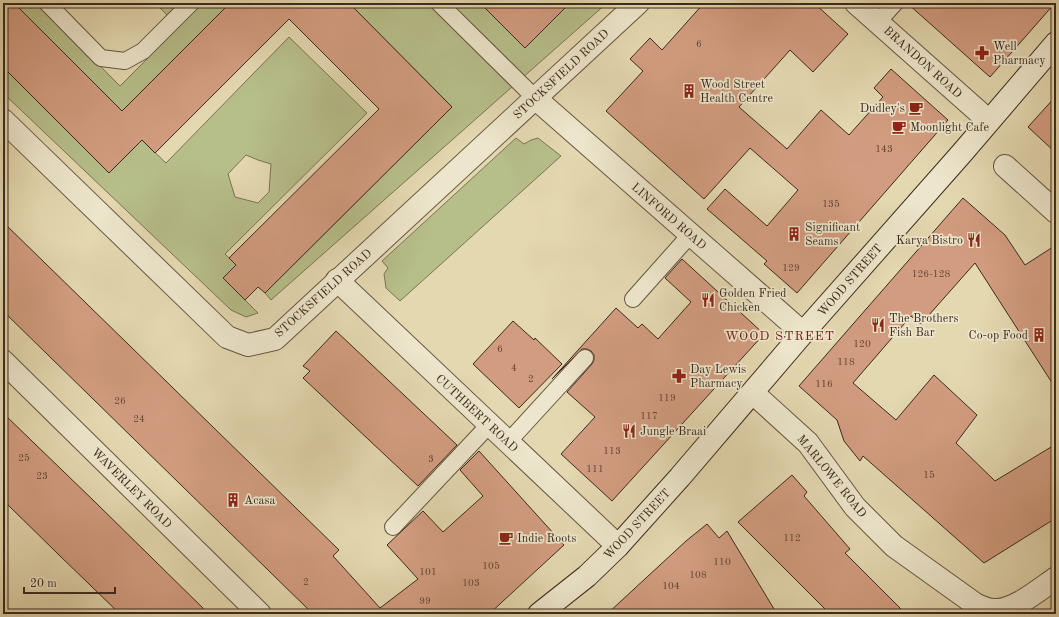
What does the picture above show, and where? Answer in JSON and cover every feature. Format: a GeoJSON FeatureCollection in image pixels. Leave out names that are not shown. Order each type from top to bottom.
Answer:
{"type":"FeatureCollection","features":[{"type":"Feature","properties":{"kind":"street","name":"STOCKSFIELD ROAD"},"geometry":{"type":"LineString","coordinates":[[3,120],[227,337],[248,345],[275,339],[638,3]]}},
{"type":"Feature","properties":{"kind":"street","name":"BRANDON ROAD"},"geometry":{"type":"LineString","coordinates":[[856,3],[989,121]]}},
{"type":"Feature","properties":{"kind":"street","name":"WOOD STREET"},"geometry":{"type":"LineString","coordinates":[[539,614],[588,576],[618,546],[753,393],[803,333],[1056,43]]}},
{"type":"Feature","properties":{"kind":"street","name":"LINFORD ROAD"},"geometry":{"type":"LineString","coordinates":[[535,98],[803,333]]}},
{"type":"Feature","properties":{"kind":"street"},"geometry":{"type":"LineString","coordinates":[[1004,166],[1056,212]]}},
{"type":"Feature","properties":{"kind":"street","name":"CUTHBERT ROAD"},"geometry":{"type":"LineString","coordinates":[[337,280],[618,546]]}},
{"type":"Feature","properties":{"kind":"street","name":"WAVERLEY ROAD"},"geometry":{"type":"LineString","coordinates":[[3,361],[260,614]]}},
{"type":"Feature","properties":{"kind":"street","name":"MARLOWE ROAD"},"geometry":{"type":"LineString","coordinates":[[753,393],[808,443],[855,507],[894,546],[974,604],[984,608],[996,610],[1005,609],[1023,600],[1056,578]]}},
{"type":"Feature","properties":{"kind":"lane"},"geometry":{"type":"LineString","coordinates":[[47,3],[101,58],[125,61],[143,51],[191,3]]}},
{"type":"Feature","properties":{"kind":"lane"},"geometry":{"type":"LineString","coordinates":[[440,3],[535,98]]}},
{"type":"Feature","properties":{"kind":"lane"},"geometry":{"type":"LineString","coordinates":[[878,22],[895,3]]}},
{"type":"Feature","properties":{"kind":"lane"},"geometry":{"type":"LineString","coordinates":[[632,299],[690,235]]}},
{"type":"Feature","properties":{"kind":"lane"},"geometry":{"type":"LineString","coordinates":[[508,442],[585,358]]}},
{"type":"Feature","properties":{"kind":"lane"},"geometry":{"type":"LineString","coordinates":[[393,527],[489,425]]}},
{"type":"Feature","properties":{"kind":"green space"},"geometry":{"type":"Polygon","coordinates":[[[14,3],[38,3],[120,86],[179,27],[155,3],[230,3],[122,111],[14,3]]]}},
{"type":"Feature","properties":{"kind":"green space"},"geometry":{"type":"Polygon","coordinates":[[[349,3],[480,3],[525,48],[570,3],[607,3],[271,300],[265,293],[452,107],[349,3]]]}},
{"type":"Feature","properties":{"kind":"green space"},"geometry":{"type":"Polygon","coordinates":[[[289,37],[367,113],[225,254],[236,265],[223,278],[258,313],[246,317],[231,310],[3,93],[3,67],[109,173],[142,140],[166,163],[289,37]],[[246,155],[228,174],[235,197],[258,203],[269,192],[271,164],[246,155]]]}},
{"type":"Feature","properties":{"kind":"green space"},"geometry":{"type":"Polygon","coordinates":[[[516,138],[524,144],[538,138],[561,156],[400,301],[386,288],[384,274],[388,268],[382,261],[516,138]]]}},
{"type":"Feature","properties":{"kind":"building"},"geometry":{"type":"Polygon","coordinates":[[[3,3],[14,3],[122,111],[230,3],[349,3],[452,107],[265,293],[258,287],[245,300],[223,278],[236,265],[229,258],[379,109],[289,19],[155,153],[142,140],[109,173],[3,67],[3,3]]]}},
{"type":"Feature","properties":{"kind":"building"},"geometry":{"type":"Polygon","coordinates":[[[480,3],[570,3],[525,48],[480,3]]]}},
{"type":"Feature","properties":{"kind":"building"},"geometry":{"type":"Polygon","coordinates":[[[704,3],[814,3],[848,34],[813,72],[790,50],[739,107],[787,149],[821,110],[849,135],[883,97],[874,88],[891,69],[948,120],[797,293],[764,264],[767,261],[707,209],[725,189],[767,226],[798,190],[750,148],[704,199],[606,111],[643,71],[630,59],[650,38],[662,50],[704,3]]]}},
{"type":"Feature","properties":{"kind":"building"},"geometry":{"type":"Polygon","coordinates":[[[907,3],[1055,3],[990,77],[907,3]]]}},
{"type":"Feature","properties":{"kind":"building"},"geometry":{"type":"Polygon","coordinates":[[[1056,96],[1056,153],[1028,127],[1056,96]]]}},
{"type":"Feature","properties":{"kind":"building"},"geometry":{"type":"Polygon","coordinates":[[[963,198],[1005,235],[1025,265],[1056,245],[1056,389],[975,263],[921,324],[911,316],[853,383],[896,420],[934,375],[977,415],[956,443],[995,481],[1056,444],[1056,518],[984,563],[863,456],[860,461],[844,441],[837,420],[799,386],[963,198]]]}},
{"type":"Feature","properties":{"kind":"building"},"geometry":{"type":"Polygon","coordinates":[[[3,222],[339,550],[333,556],[380,608],[418,579],[387,545],[423,511],[443,532],[483,496],[460,470],[479,451],[564,545],[489,614],[313,614],[3,311],[3,222]]]}},
{"type":"Feature","properties":{"kind":"building"},"geometry":{"type":"Polygon","coordinates":[[[682,259],[764,334],[612,501],[561,454],[595,417],[567,392],[592,364],[594,355],[587,349],[582,349],[552,379],[616,308],[638,328],[642,324],[658,339],[691,302],[665,278],[682,259]]]}},
{"type":"Feature","properties":{"kind":"building"},"geometry":{"type":"Polygon","coordinates":[[[513,321],[534,340],[535,338],[562,364],[519,408],[473,364],[513,321]]]}},
{"type":"Feature","properties":{"kind":"building"},"geometry":{"type":"Polygon","coordinates":[[[336,331],[457,445],[418,486],[303,378],[310,371],[303,366],[336,331]]]}},
{"type":"Feature","properties":{"kind":"building"},"geometry":{"type":"Polygon","coordinates":[[[3,413],[209,614],[120,614],[59,555],[3,500],[3,413]]]}},
{"type":"Feature","properties":{"kind":"building"},"geometry":{"type":"Polygon","coordinates":[[[792,475],[807,492],[804,496],[850,549],[845,553],[906,614],[830,614],[738,522],[792,475]]]}},
{"type":"Feature","properties":{"kind":"building"},"geometry":{"type":"Polygon","coordinates":[[[707,524],[719,538],[727,531],[777,614],[607,614],[686,541],[707,524]]]}},
{"type":"Feature","properties":{"kind":"place","name":"Well Pharmacy"},"geometry":{"type":"Point","coordinates":[982,53]}},
{"type":"Feature","properties":{"kind":"place","name":"Wood Street Health Centre"},"geometry":{"type":"Point","coordinates":[689,91]}},
{"type":"Feature","properties":{"kind":"place","name":"Dudley's"},"geometry":{"type":"Point","coordinates":[916,108]}},
{"type":"Feature","properties":{"kind":"place","name":"Moonlight Cafe"},"geometry":{"type":"Point","coordinates":[899,127]}},
{"type":"Feature","properties":{"kind":"place","name":"Significant Seams"},"geometry":{"type":"Point","coordinates":[794,234]}},
{"type":"Feature","properties":{"kind":"place","name":"Karya Bistro"},"geometry":{"type":"Point","coordinates":[974,240]}},
{"type":"Feature","properties":{"kind":"place","name":"Golden Fried Chicken"},"geometry":{"type":"Point","coordinates":[708,300]}},
{"type":"Feature","properties":{"kind":"place","name":"The Brothers Fish Bar"},"geometry":{"type":"Point","coordinates":[878,325]}},
{"type":"Feature","properties":{"kind":"place","name":"Co-op Food"},"geometry":{"type":"Point","coordinates":[1039,335]}},
{"type":"Feature","properties":{"kind":"place","name":"Day Lewis Pharmacy"},"geometry":{"type":"Point","coordinates":[679,376]}},
{"type":"Feature","properties":{"kind":"place","name":"Jungle Braai"},"geometry":{"type":"Point","coordinates":[629,431]}},
{"type":"Feature","properties":{"kind":"place","name":"Acasa"},"geometry":{"type":"Point","coordinates":[233,500]}},
{"type":"Feature","properties":{"kind":"place","name":"Indie Roots"},"geometry":{"type":"Point","coordinates":[506,538]}},
{"type":"Feature","properties":{"kind":"district","name":"WOOD STREET"},"geometry":{"type":"Point","coordinates":[780,335]}}]}
